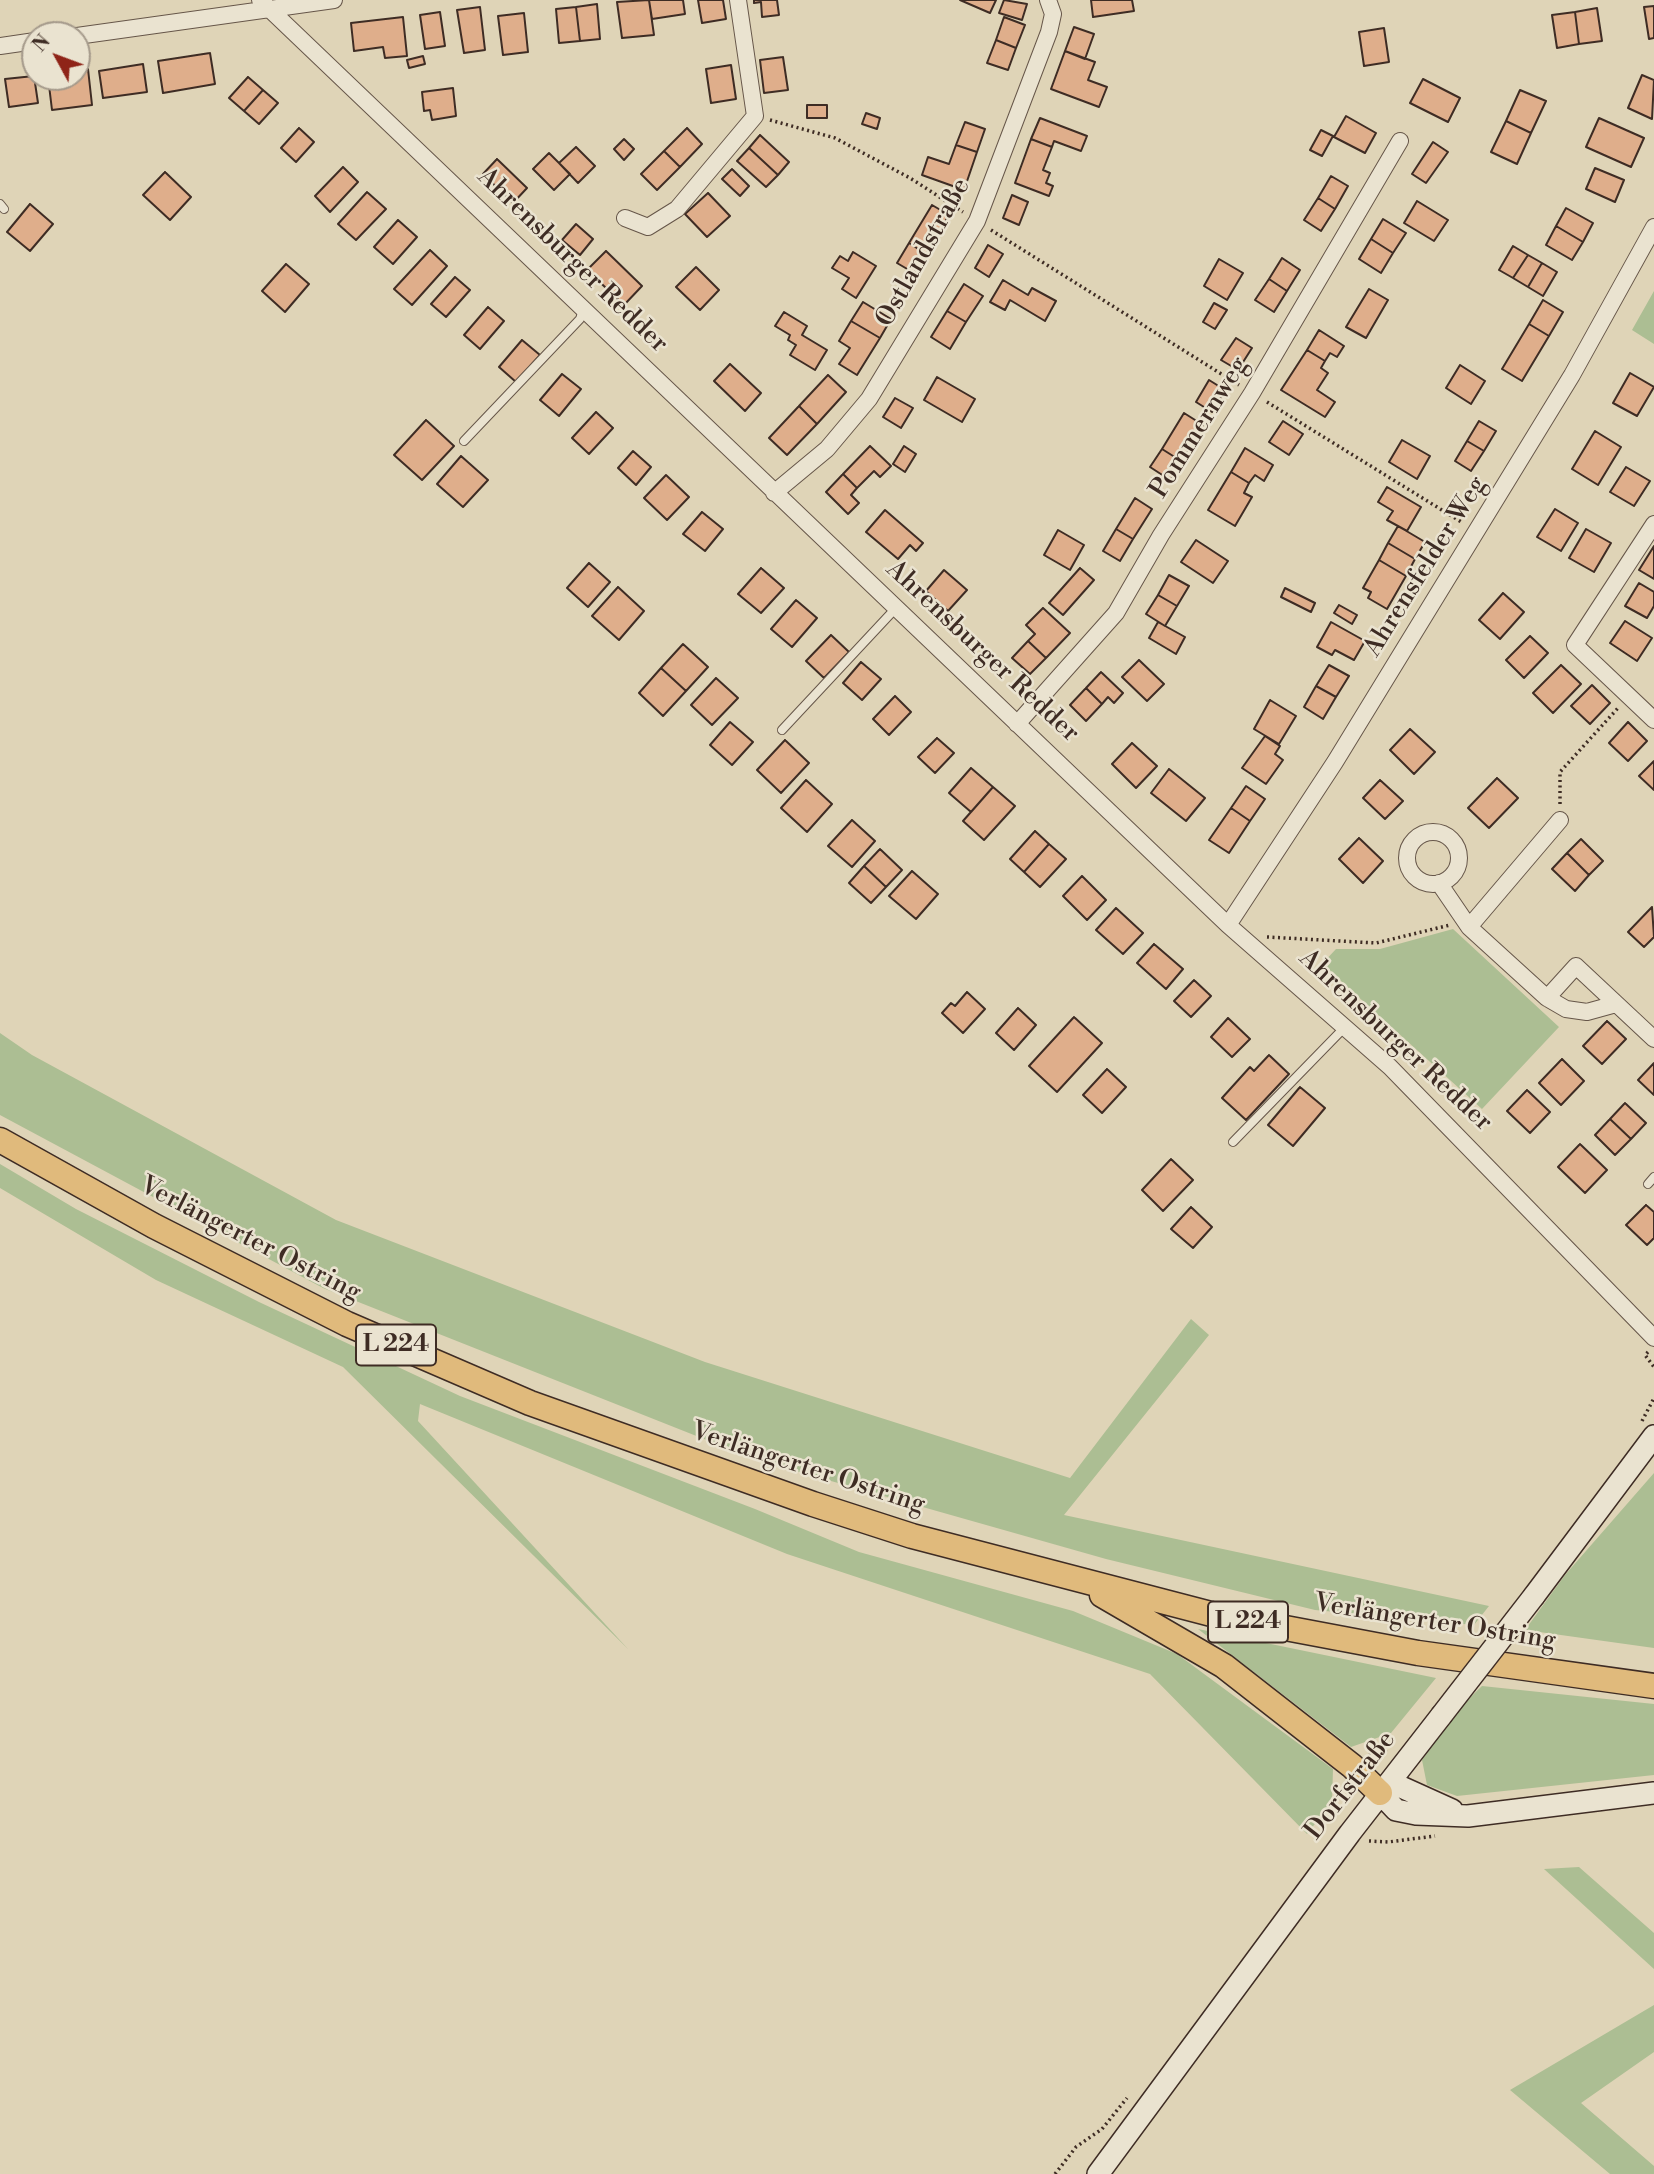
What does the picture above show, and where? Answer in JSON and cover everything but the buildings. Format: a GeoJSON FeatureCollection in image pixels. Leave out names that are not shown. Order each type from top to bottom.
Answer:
{"type":"FeatureCollection","features":[{"type":"Feature","properties":{"kind":"main road","name":"Verlängerter Ostring"},"geometry":{"type":"LineString","coordinates":[[0,1140],[154,1226],[347,1324],[530,1403],[813,1504],[912,1536],[1211,1614],[1356,1643],[1654,1686]]}},
{"type":"Feature","properties":{"kind":"main road"},"geometry":{"type":"LineString","coordinates":[[1081,1582],[1224,1666],[1352,1766],[1385,1788]]}},
{"type":"Feature","properties":{"kind":"street"},"geometry":{"type":"LineString","coordinates":[[91,34],[265,4],[334,0]]}},
{"type":"Feature","properties":{"kind":"street"},"geometry":{"type":"LineString","coordinates":[[625,218],[648,227],[677,209],[755,116],[738,0]]}},
{"type":"Feature","properties":{"kind":"street","name":"Ostlandstraße"},"geometry":{"type":"LineString","coordinates":[[774,493],[827,449],[869,399],[977,221],[1049,32],[1053,13],[1048,0]]}},
{"type":"Feature","properties":{"kind":"street","name":"Ahrensburger Redder"},"geometry":{"type":"LineString","coordinates":[[265,4],[1228,925],[1390,1067],[1654,1338]]}},
{"type":"Feature","properties":{"kind":"street"},"geometry":{"type":"LineString","coordinates":[[0,46],[21,43]]}},
{"type":"Feature","properties":{"kind":"street","name":"Pommernweg"},"geometry":{"type":"LineString","coordinates":[[1017,724],[1116,613],[1161,535],[1252,393],[1400,141]]}},
{"type":"Feature","properties":{"kind":"street","name":"Ahrensfelder Weg"},"geometry":{"type":"LineString","coordinates":[[1228,925],[1335,761],[1477,531],[1572,375],[1654,227]]}},
{"type":"Feature","properties":{"kind":"street"},"geometry":{"type":"LineString","coordinates":[[1654,524],[1575,645],[1654,720]]}},
{"type":"Feature","properties":{"kind":"street"},"geometry":{"type":"LineString","coordinates":[[1465,920],[1560,820]]}},
{"type":"Feature","properties":{"kind":"street"},"geometry":{"type":"LineString","coordinates":[[1439,883],[1442,892],[1465,920],[1546,998],[1566,1009],[1587,1012],[1616,1004]]}},
{"type":"Feature","properties":{"kind":"street"},"geometry":{"type":"LineString","coordinates":[[1546,998],[1576,966],[1654,1039]]}},
{"type":"Feature","properties":{"kind":"street","name":"Dorfstraße"},"geometry":{"type":"LineString","coordinates":[[1098,2174],[1385,1788],[1654,1436]]}},
{"type":"Feature","properties":{"kind":"street"},"geometry":{"type":"LineString","coordinates":[[1385,1788],[1396,1810],[1416,1814],[1468,1816],[1654,1793]]}},
{"type":"Feature","properties":{"kind":"lane"},"geometry":{"type":"LineString","coordinates":[[464,441],[580,319],[583,310]]}},
{"type":"Feature","properties":{"kind":"lane"},"geometry":{"type":"LineString","coordinates":[[782,730],[895,609]]}},
{"type":"Feature","properties":{"kind":"lane"},"geometry":{"type":"LineString","coordinates":[[1233,1142],[1344,1027]]}},
{"type":"Feature","properties":{"kind":"path"},"geometry":{"type":"LineString","coordinates":[[755,116],[835,138],[910,178],[1477,531]]}},
{"type":"Feature","properties":{"kind":"path"},"geometry":{"type":"LineString","coordinates":[[1560,820],[1560,772],[1628,697]]}},
{"type":"Feature","properties":{"kind":"path"},"geometry":{"type":"LineString","coordinates":[[1262,937],[1376,943],[1465,920]]}},
{"type":"Feature","properties":{"kind":"path"},"geometry":{"type":"LineString","coordinates":[[1055,2174],[1076,2147],[1102,2129],[1135,2088]]}},
{"type":"Feature","properties":{"kind":"green space"},"geometry":{"type":"Polygon","coordinates":[[[1654,291],[1654,344],[1632,330],[1654,291]]]}},
{"type":"Feature","properties":{"kind":"green space"},"geometry":{"type":"Polygon","coordinates":[[[1453,929],[1559,1027],[1482,1109],[1322,964],[1336,949],[1380,949],[1453,929]]]}},
{"type":"Feature","properties":{"kind":"green space"},"geometry":{"type":"Polygon","coordinates":[[[0,1033],[32,1055],[336,1220],[705,1362],[1070,1478],[1191,1319],[1209,1335],[1064,1515],[1489,1606],[1474,1625],[1315,1610],[1106,1559],[757,1460],[323,1288],[0,1115],[0,1033]]]}},
{"type":"Feature","properties":{"kind":"green space"},"geometry":{"type":"Polygon","coordinates":[[[0,1164],[76,1209],[259,1302],[460,1396],[755,1509],[859,1552],[1073,1611],[1177,1654],[1333,1769],[1332,1802],[1307,1834],[1150,1674],[787,1554],[420,1404],[418,1421],[628,1649],[343,1367],[156,1280],[0,1188],[0,1164]]]}},
{"type":"Feature","properties":{"kind":"green space"},"geometry":{"type":"Polygon","coordinates":[[[1654,1473],[1654,1648],[1525,1630],[1565,1575],[1654,1473]]]}},
{"type":"Feature","properties":{"kind":"green space"},"geometry":{"type":"Polygon","coordinates":[[[1198,1629],[1436,1678],[1391,1733],[1351,1747],[1198,1629]]]}},
{"type":"Feature","properties":{"kind":"green space"},"geometry":{"type":"Polygon","coordinates":[[[1482,1686],[1654,1704],[1654,1775],[1457,1796],[1427,1785],[1422,1760],[1453,1714],[1482,1686]]]}},
{"type":"Feature","properties":{"kind":"green space"},"geometry":{"type":"Polygon","coordinates":[[[1579,1867],[1654,1933],[1654,1969],[1544,1869],[1579,1867]]]}},
{"type":"Feature","properties":{"kind":"green space"},"geometry":{"type":"Polygon","coordinates":[[[1654,2005],[1654,2052],[1581,2103],[1654,2166],[1654,2174],[1610,2174],[1510,2090],[1654,2005]]]}}]}
